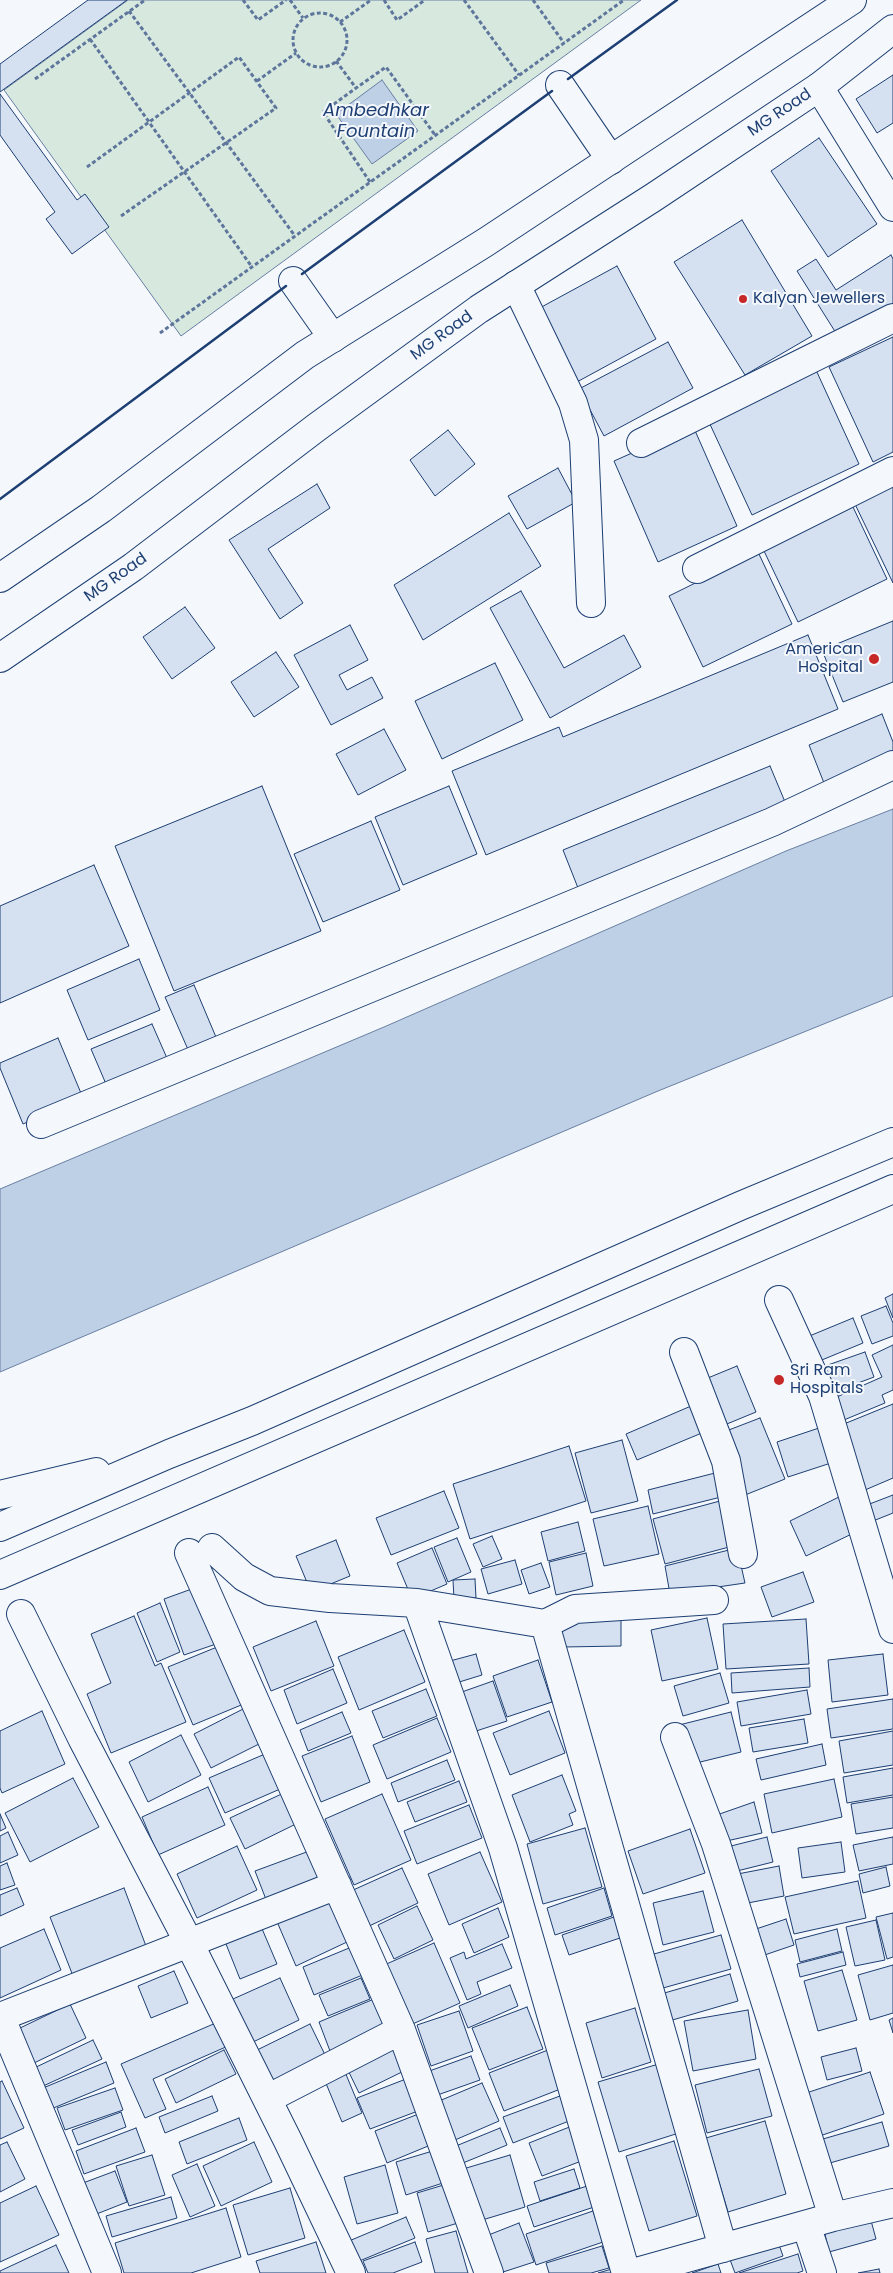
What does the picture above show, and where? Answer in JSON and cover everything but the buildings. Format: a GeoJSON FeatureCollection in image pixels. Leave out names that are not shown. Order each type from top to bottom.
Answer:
{"type":"FeatureCollection","features":[{"type":"Feature","properties":{"kind":"main road"},"geometry":{"type":"LineString","coordinates":[[0,578],[101,509],[305,355],[486,242],[611,160],[840,3]]}},
{"type":"Feature","properties":{"kind":"main road","name":"MG Road"},"geometry":{"type":"LineString","coordinates":[[0,658],[133,567],[325,421],[479,309],[654,197],[819,87],[893,30]]}},
{"type":"Feature","properties":{"kind":"main road"},"geometry":{"type":"LineString","coordinates":[[560,86],[611,160]]}},
{"type":"Feature","properties":{"kind":"main road"},"geometry":{"type":"LineString","coordinates":[[819,87],[893,207]]}},
{"type":"Feature","properties":{"kind":"main road"},"geometry":{"type":"LineString","coordinates":[[293,281],[333,338]]}},
{"type":"Feature","properties":{"kind":"main road"},"geometry":{"type":"LineString","coordinates":[[516,285],[573,402],[584,440],[590,603]]}},
{"type":"Feature","properties":{"kind":"main road"},"geometry":{"type":"LineString","coordinates":[[641,443],[893,318]]}},
{"type":"Feature","properties":{"kind":"main road"},"geometry":{"type":"LineString","coordinates":[[697,569],[893,471]]}},
{"type":"Feature","properties":{"kind":"main road"},"geometry":{"type":"LineString","coordinates":[[41,1124],[772,822],[893,765]]}},
{"type":"Feature","properties":{"kind":"main road"},"geometry":{"type":"LineString","coordinates":[[0,1527],[169,1454],[252,1421],[740,1206],[893,1142]]}},
{"type":"Feature","properties":{"kind":"main road"},"geometry":{"type":"LineString","coordinates":[[0,1575],[893,1189]]}},
{"type":"Feature","properties":{"kind":"main road"},"geometry":{"type":"LineString","coordinates":[[779,1300],[823,1396],[893,1629]]}},
{"type":"Feature","properties":{"kind":"main road"},"geometry":{"type":"LineString","coordinates":[[684,1352],[726,1461],[743,1554]]}},
{"type":"Feature","properties":{"kind":"main road"},"geometry":{"type":"LineString","coordinates":[[0,1495],[169,1454]]}},
{"type":"Feature","properties":{"kind":"main road"},"geometry":{"type":"LineString","coordinates":[[488,2273],[401,2030],[337,1885],[201,1550],[244,1577],[270,1590],[330,1598],[417,1603],[545,1624],[575,1609],[714,1600]]}},
{"type":"Feature","properties":{"kind":"main road"},"geometry":{"type":"LineString","coordinates":[[417,1603],[503,1848],[626,2273]]}},
{"type":"Feature","properties":{"kind":"main road"},"geometry":{"type":"LineString","coordinates":[[21,1614],[82,1738],[189,1943],[351,2273]]}},
{"type":"Feature","properties":{"kind":"main road"},"geometry":{"type":"LineString","coordinates":[[545,1624],[723,2248]]}},
{"type":"Feature","properties":{"kind":"main road"},"geometry":{"type":"LineString","coordinates":[[674,1737],[716,1844],[833,2217]]}},
{"type":"Feature","properties":{"kind":"main road"},"geometry":{"type":"LineString","coordinates":[[107,2273],[0,2016],[337,1885]]}},
{"type":"Feature","properties":{"kind":"main road"},"geometry":{"type":"LineString","coordinates":[[267,2099],[401,2030]]}},
{"type":"Feature","properties":{"kind":"main road"},"geometry":{"type":"LineString","coordinates":[[633,2273],[833,2217],[893,2203]]}},
{"type":"Feature","properties":{"kind":"main road"},"geometry":{"type":"LineString","coordinates":[[806,2225],[822,2273]]}},
{"type":"Feature","properties":{"kind":"path"},"geometry":{"type":"LineString","coordinates":[[35,80],[145,0]]}},
{"type":"Feature","properties":{"kind":"path"},"geometry":{"type":"LineString","coordinates":[[243,0],[258,20],[286,0]]}},
{"type":"Feature","properties":{"kind":"path"},"geometry":{"type":"LineString","coordinates":[[290,0],[303,18]]}},
{"type":"Feature","properties":{"kind":"path"},"geometry":{"type":"LineString","coordinates":[[340,22],[371,0]]}},
{"type":"Feature","properties":{"kind":"path"},"geometry":{"type":"LineString","coordinates":[[384,0],[397,20],[425,0]]}},
{"type":"Feature","properties":{"kind":"path"},"geometry":{"type":"LineString","coordinates":[[464,0],[519,75]]}},
{"type":"Feature","properties":{"kind":"path"},"geometry":{"type":"LineString","coordinates":[[533,0],[564,42]]}},
{"type":"Feature","properties":{"kind":"path"},"geometry":{"type":"LineString","coordinates":[[160,333],[624,0]]}},
{"type":"Feature","properties":{"kind":"path"},"geometry":{"type":"LineString","coordinates":[[129,11],[295,236]]}},
{"type":"Feature","properties":{"kind":"path"},"geometry":{"type":"LineString","coordinates":[[321,12],[330,14],[340,22],[347,34],[347,42],[345,51],[336,61],[325,66],[316,67],[308,64],[296,53],[293,44],[293,34],[303,18],[321,12]]}},
{"type":"Feature","properties":{"kind":"path"},"geometry":{"type":"LineString","coordinates":[[90,40],[252,267]]}},
{"type":"Feature","properties":{"kind":"path"},"geometry":{"type":"LineString","coordinates":[[257,81],[296,53]]}},
{"type":"Feature","properties":{"kind":"path"},"geometry":{"type":"LineString","coordinates":[[87,167],[239,57],[276,108],[121,216]]}},
{"type":"Feature","properties":{"kind":"path"},"geometry":{"type":"LineString","coordinates":[[336,61],[356,88]]}},
{"type":"Feature","properties":{"kind":"path"},"geometry":{"type":"LineString","coordinates":[[370,182],[323,112],[356,88],[386,67],[435,135]]}},
{"type":"Feature","properties":{"kind":"shaded area"},"geometry":{"type":"Polygon","coordinates":[[[128,0],[641,0],[181,336],[4,90],[128,0]]]}},
{"type":"Feature","properties":{"kind":"water","name":"Ambedhkar Fountain"},"geometry":{"type":"Polygon","coordinates":[[[382,80],[418,131],[372,164],[336,114],[382,80]]]}},
{"type":"Feature","properties":{"kind":"water"},"geometry":{"type":"Polygon","coordinates":[[[893,809],[893,996],[658,1091],[0,1372],[0,1189],[384,1027],[786,851],[893,809]]]}},
{"type":"Feature","properties":{"kind":"wall"},"geometry":{"type":"LineString","coordinates":[[568,79],[677,0]]}},
{"type":"Feature","properties":{"kind":"wall"},"geometry":{"type":"LineString","coordinates":[[302,274],[552,91]]}},
{"type":"Feature","properties":{"kind":"wall"},"geometry":{"type":"LineString","coordinates":[[0,499],[286,286]]}},
{"type":"Feature","properties":{"kind":"place","name":"Kalyan Jewellers"},"geometry":{"type":"Point","coordinates":[743,299]}},
{"type":"Feature","properties":{"kind":"place","name":"American Hospital"},"geometry":{"type":"Point","coordinates":[874,659]}},
{"type":"Feature","properties":{"kind":"place","name":"Sri Ram Hospitals"},"geometry":{"type":"Point","coordinates":[779,1380]}}]}
